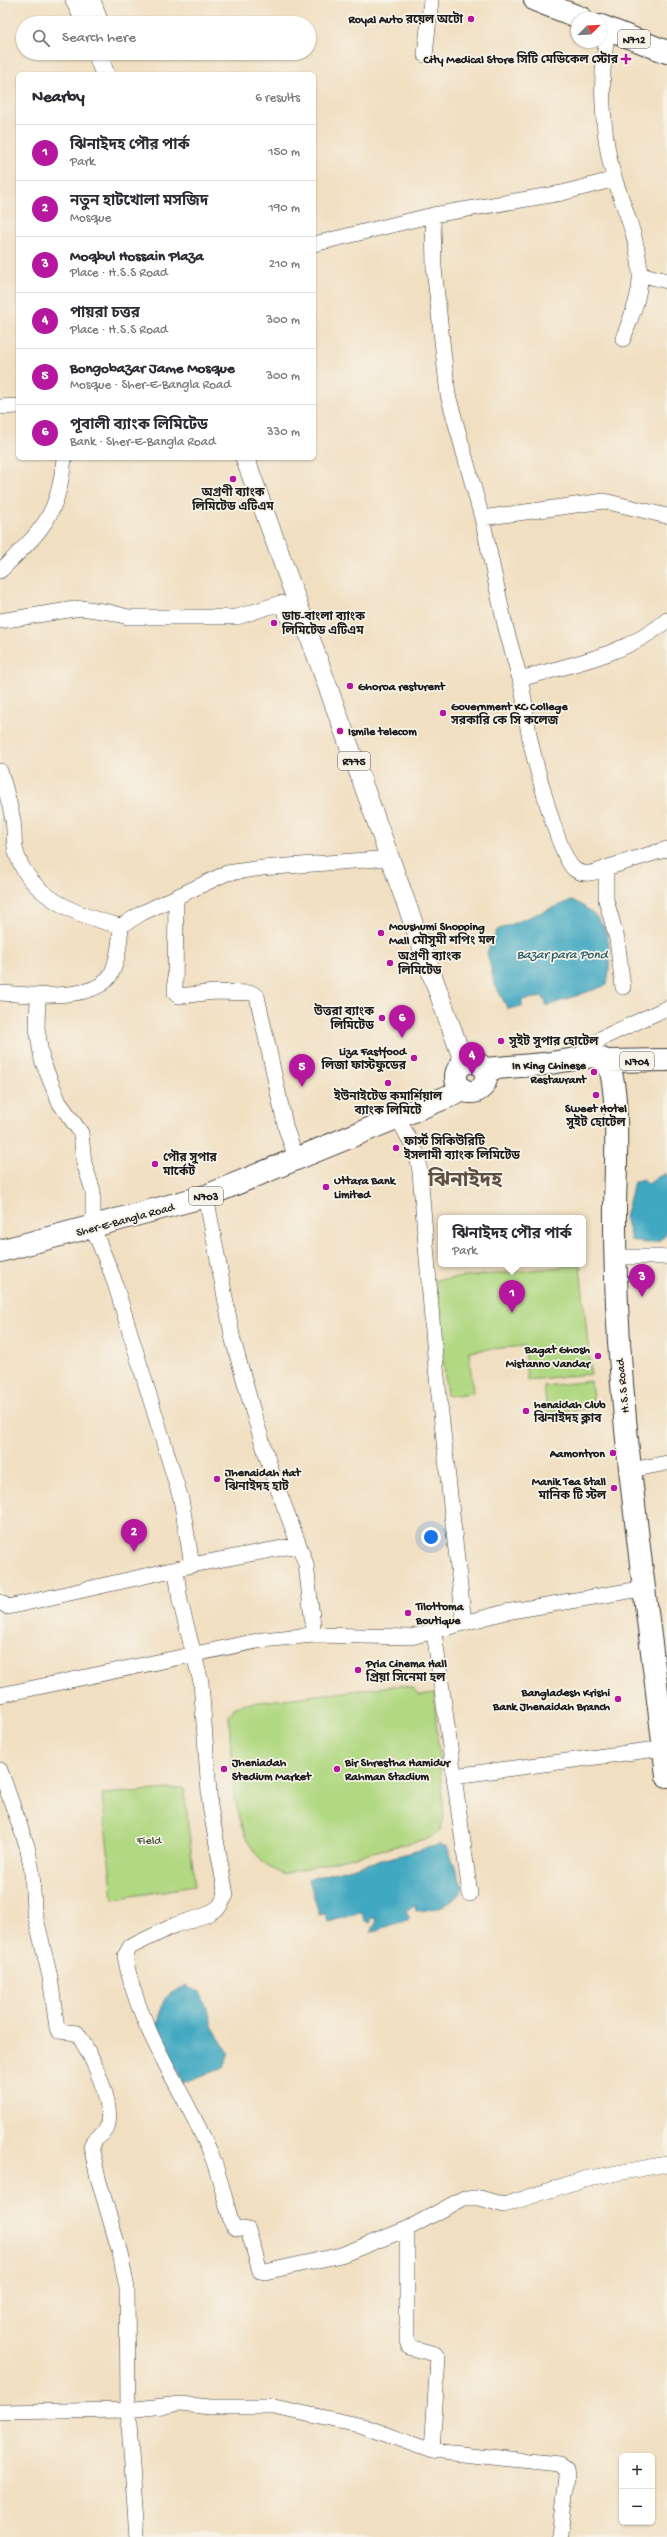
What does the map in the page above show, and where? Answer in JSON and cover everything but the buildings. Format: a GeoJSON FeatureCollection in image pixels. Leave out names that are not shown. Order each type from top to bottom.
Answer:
{"type":"FeatureCollection","features":[{"type":"Feature","properties":{"kind":"highway"},"geometry":{"type":"LineString","coordinates":[[535,0],[571,14]]}},
{"type":"Feature","properties":{"kind":"highway","name":"N712"},"geometry":{"type":"LineString","coordinates":[[607,29],[667,52]]}},
{"type":"Feature","properties":{"kind":"highway","name":"N703"},"geometry":{"type":"LineString","coordinates":[[470,1074],[594,1056],[607,1061]]}},
{"type":"Feature","properties":{"kind":"highway","name":"N704"},"geometry":{"type":"LineString","coordinates":[[607,1061],[667,1060]]}},
{"type":"Feature","properties":{"kind":"highway","name":"H.S.S Road"},"geometry":{"type":"LineString","coordinates":[[607,1061],[611,1070],[614,1088],[614,1257],[619,1360],[646,1588],[661,1670],[664,1748],[667,1776]]}},
{"type":"Feature","properties":{"kind":"highway","name":"Sher-E-Bangla Road"},"geometry":{"type":"LineString","coordinates":[[0,1251],[93,1228],[206,1196],[297,1160],[401,1116],[470,1074]]}},
{"type":"Feature","properties":{"kind":"main road"},"geometry":{"type":"LineString","coordinates":[[75,0],[83,16]]}},
{"type":"Feature","properties":{"kind":"main road"},"geometry":{"type":"LineString","coordinates":[[91,0],[97,16]]}},
{"type":"Feature","properties":{"kind":"main road"},"geometry":{"type":"LineString","coordinates":[[100,60],[104,72]]}},
{"type":"Feature","properties":{"kind":"main road"},"geometry":{"type":"LineString","coordinates":[[113,60],[117,72]]}},
{"type":"Feature","properties":{"kind":"main road","name":"R775"},"geometry":{"type":"LineString","coordinates":[[246,460],[470,1074]]}},
{"type":"Feature","properties":{"kind":"main road","name":"R775"},"geometry":{"type":"LineString","coordinates":[[255,460],[470,1074]]}},
{"type":"Feature","properties":{"kind":"street"},"geometry":{"type":"LineString","coordinates":[[425,55],[431,0]]}},
{"type":"Feature","properties":{"kind":"street"},"geometry":{"type":"LineString","coordinates":[[605,48],[604,79],[607,146],[615,179],[630,222],[640,274],[638,293],[623,339]]}},
{"type":"Feature","properties":{"kind":"street"},"geometry":{"type":"LineString","coordinates":[[316,244],[433,215],[562,193],[615,179]]}},
{"type":"Feature","properties":{"kind":"street"},"geometry":{"type":"LineString","coordinates":[[433,215],[434,268],[448,395],[482,518],[505,625],[520,679],[538,769],[553,825],[565,857],[574,869],[584,874],[592,873],[667,849]]}},
{"type":"Feature","properties":{"kind":"street"},"geometry":{"type":"LineString","coordinates":[[640,274],[667,282]]}},
{"type":"Feature","properties":{"kind":"street"},"geometry":{"type":"LineString","coordinates":[[0,408],[16,406]]}},
{"type":"Feature","properties":{"kind":"street"},"geometry":{"type":"LineString","coordinates":[[0,570],[45,525],[59,493],[64,460]]}},
{"type":"Feature","properties":{"kind":"street"},"geometry":{"type":"LineString","coordinates":[[482,518],[604,501],[667,516]]}},
{"type":"Feature","properties":{"kind":"street"},"geometry":{"type":"LineString","coordinates":[[0,621],[81,608],[109,612],[128,617],[237,617],[281,603],[290,623],[292,624],[304,621]]}},
{"type":"Feature","properties":{"kind":"street"},"geometry":{"type":"LineString","coordinates":[[520,679],[591,660],[653,631],[667,620]]}},
{"type":"Feature","properties":{"kind":"street"},"geometry":{"type":"LineString","coordinates":[[0,771],[13,822],[15,851],[23,869],[36,886],[59,903],[89,917],[121,926]]}},
{"type":"Feature","properties":{"kind":"street"},"geometry":{"type":"LineString","coordinates":[[0,993],[38,996],[92,990],[102,984],[111,975],[121,926],[142,913],[227,873],[262,868],[391,858]]}},
{"type":"Feature","properties":{"kind":"street"},"geometry":{"type":"LineString","coordinates":[[606,868],[606,900],[616,939],[623,987]]}},
{"type":"Feature","properties":{"kind":"street"},"geometry":{"type":"LineString","coordinates":[[176,898],[175,993],[179,996],[236,992],[252,993],[257,996],[286,1129],[297,1160]]}},
{"type":"Feature","properties":{"kind":"street"},"geometry":{"type":"LineString","coordinates":[[38,996],[37,1028],[42,1060],[59,1102],[81,1133],[84,1163],[93,1191],[93,1228],[113,1277],[181,1500],[192,1565]]}},
{"type":"Feature","properties":{"kind":"street"},"geometry":{"type":"LineString","coordinates":[[575,1058],[602,1038],[667,1008]]}},
{"type":"Feature","properties":{"kind":"street"},"geometry":{"type":"LineString","coordinates":[[401,1116],[417,1154],[420,1172],[436,1368],[464,1623]]}},
{"type":"Feature","properties":{"kind":"street"},"geometry":{"type":"LineString","coordinates":[[206,1196],[233,1340],[265,1452],[309,1577],[314,1635]]}},
{"type":"Feature","properties":{"kind":"street"},"geometry":{"type":"LineString","coordinates":[[614,1257],[667,1257]]}},
{"type":"Feature","properties":{"kind":"street"},"geometry":{"type":"LineString","coordinates":[[631,1470],[667,1464]]}},
{"type":"Feature","properties":{"kind":"street"},"geometry":{"type":"LineString","coordinates":[[0,1602],[8,1607],[192,1565],[298,1545]]}},
{"type":"Feature","properties":{"kind":"street"},"geometry":{"type":"LineString","coordinates":[[176,1569],[180,1601],[201,1682],[210,1806],[226,1895],[220,1907],[206,1915],[175,1925],[127,1949],[125,1956],[136,1998],[161,2057],[211,2155],[232,2224],[236,2228],[248,2230],[260,2271],[265,2272],[341,2255],[407,2230],[464,2198],[480,2198],[504,2205],[584,2179],[667,2164]]}},
{"type":"Feature","properties":{"kind":"street"},"geometry":{"type":"LineString","coordinates":[[0,1695],[194,1656],[262,1640],[314,1635],[392,1638],[434,1632],[506,1612],[646,1588]]}},
{"type":"Feature","properties":{"kind":"street"},"geometry":{"type":"LineString","coordinates":[[434,1632],[470,1894]]}},
{"type":"Feature","properties":{"kind":"street"},"geometry":{"type":"LineString","coordinates":[[454,1776],[664,1748]]}},
{"type":"Feature","properties":{"kind":"street"},"geometry":{"type":"LineString","coordinates":[[0,1770],[28,1846],[32,1871],[34,1910],[50,1977],[57,2028],[59,2031],[77,2033],[104,2085],[108,2124],[106,2130],[93,2141],[91,2146],[100,2185],[120,2253],[127,2288],[128,2410],[137,2537]]}},
{"type":"Feature","properties":{"kind":"street"},"geometry":{"type":"LineString","coordinates":[[407,2230],[407,2341],[409,2347],[435,2354],[438,2358],[432,2451]]}},
{"type":"Feature","properties":{"kind":"street"},"geometry":{"type":"LineString","coordinates":[[0,2412],[128,2410],[180,2404],[210,2407],[274,2407],[363,2426],[432,2451],[559,2464],[566,2469],[567,2476],[560,2537]]}},
{"type":"Feature","properties":{"kind":"green space"},"geometry":{"type":"Polygon","coordinates":[[[561,1267],[580,1267],[591,1374],[527,1380],[524,1346],[469,1351],[473,1393],[447,1396],[435,1280],[561,1267]]]}},
{"type":"Feature","properties":{"kind":"green space"},"geometry":{"type":"Polygon","coordinates":[[[591,1381],[594,1408],[547,1413],[544,1386],[591,1381]]]}},
{"type":"Feature","properties":{"kind":"green space","name":"Bir Shrestha Hamidur Rahman Stadium"},"geometry":{"type":"Polygon","coordinates":[[[401,1685],[413,1688],[419,1695],[434,1693],[444,1817],[441,1829],[430,1838],[283,1874],[265,1863],[252,1847],[242,1828],[236,1806],[231,1760],[229,1717],[234,1708],[243,1704],[401,1685]]]}},
{"type":"Feature","properties":{"kind":"green space","name":"Field"},"geometry":{"type":"Polygon","coordinates":[[[184,1788],[195,1886],[113,1899],[102,1794],[184,1788]]]}},
{"type":"Feature","properties":{"kind":"water","name":"Bazar para Pond"},"geometry":{"type":"Polygon","coordinates":[[[572,900],[585,907],[595,916],[607,935],[610,958],[607,985],[547,1006],[543,997],[522,1000],[522,1006],[508,1009],[495,985],[487,953],[497,930],[572,900]]]}},
{"type":"Feature","properties":{"kind":"water"},"geometry":{"type":"Polygon","coordinates":[[[667,1173],[667,1233],[660,1240],[651,1243],[631,1240],[625,1217],[634,1182],[642,1179],[648,1184],[667,1173]]]}},
{"type":"Feature","properties":{"kind":"water"},"geometry":{"type":"Polygon","coordinates":[[[439,1845],[447,1846],[463,1888],[454,1899],[443,1906],[416,1911],[415,1906],[406,1910],[410,1919],[371,1932],[377,1920],[370,1917],[370,1923],[364,1921],[362,1912],[329,1922],[325,1914],[319,1915],[309,1879],[439,1845]]]}},
{"type":"Feature","properties":{"kind":"water"},"geometry":{"type":"Polygon","coordinates":[[[185,1986],[200,1992],[209,2012],[212,2026],[229,2053],[224,2067],[183,2083],[156,2027],[163,2002],[169,1995],[185,1986]]]}},
{"type":"Feature","properties":{"kind":"place","name":"Royal Auto রয়েল অটো"},"geometry":{"type":"Point","coordinates":[471,19]}},
{"type":"Feature","properties":{"kind":"place","name":"City Medical Store সিটি মেডিকেল স্টোর"},"geometry":{"type":"Point","coordinates":[626,59]}},
{"type":"Feature","properties":{"kind":"place","name":"অগ্রণী ব্যাংক লিমিটেড এটিএম"},"geometry":{"type":"Point","coordinates":[233,479]}},
{"type":"Feature","properties":{"kind":"place","name":"ডাচ-বাংলা ব্যাংক লিমিটেড এটিএম"},"geometry":{"type":"Point","coordinates":[274,623]}},
{"type":"Feature","properties":{"kind":"place","name":"Ghoroa resturent"},"geometry":{"type":"Point","coordinates":[350,686]}},
{"type":"Feature","properties":{"kind":"place","name":"Government KC College সরকারি কে সি কলেজ"},"geometry":{"type":"Point","coordinates":[443,713]}},
{"type":"Feature","properties":{"kind":"place","name":"Ismile telecom"},"geometry":{"type":"Point","coordinates":[340,731]}},
{"type":"Feature","properties":{"kind":"place","name":"Moushumi Shopping Mall মৌসুমী শপিং মল"},"geometry":{"type":"Point","coordinates":[381,933]}},
{"type":"Feature","properties":{"kind":"place","name":"অগ্রণী ব্যাংক লিমিটেড"},"geometry":{"type":"Point","coordinates":[390,963]}},
{"type":"Feature","properties":{"kind":"place","name":"উত্তরা ব্যাংক লিমিটেড"},"geometry":{"type":"Point","coordinates":[382,1018]}},
{"type":"Feature","properties":{"kind":"place","name":"পূবালী ব্যাংক লিমিটেড"},"geometry":{"type":"Point","coordinates":[402,1038]}},
{"type":"Feature","properties":{"kind":"place","name":"সুইট সুপার হোটেল"},"geometry":{"type":"Point","coordinates":[501,1041]}},
{"type":"Feature","properties":{"kind":"place","name":"Liza Fastfood লিজা ফাস্টফুডের"},"geometry":{"type":"Point","coordinates":[414,1058]}},
{"type":"Feature","properties":{"kind":"place","name":"In King Chinese Restaurant"},"geometry":{"type":"Point","coordinates":[594,1072]}},
{"type":"Feature","properties":{"kind":"place","name":"পায়রা চত্তর"},"geometry":{"type":"Point","coordinates":[472,1075]}},
{"type":"Feature","properties":{"kind":"place","name":"ইউনাইটেড কমার্শিয়াল ব্যাংক লিমিটে"},"geometry":{"type":"Point","coordinates":[388,1083]}},
{"type":"Feature","properties":{"kind":"place","name":"Bongobazar Jame Mosque"},"geometry":{"type":"Point","coordinates":[302,1087]}},
{"type":"Feature","properties":{"kind":"place","name":"Sweet Hotel সুইট হোটেল"},"geometry":{"type":"Point","coordinates":[596,1095]}},
{"type":"Feature","properties":{"kind":"place","name":"ফার্স্ট সিকিউরিটি ইসলামী ব্যাংক লিমিটেড"},"geometry":{"type":"Point","coordinates":[396,1148]}},
{"type":"Feature","properties":{"kind":"place","name":"পৌর সুপার মার্কেট"},"geometry":{"type":"Point","coordinates":[155,1164]}},
{"type":"Feature","properties":{"kind":"place","name":"Uttara Bank Limited"},"geometry":{"type":"Point","coordinates":[326,1187]}},
{"type":"Feature","properties":{"kind":"place","name":"Moqbul Hossain Plaza"},"geometry":{"type":"Point","coordinates":[642,1297]}},
{"type":"Feature","properties":{"kind":"place","name":"ঝিনাইদহ পৌর পার্ক"},"geometry":{"type":"Point","coordinates":[512,1313]}},
{"type":"Feature","properties":{"kind":"place","name":"Bagat Ghosh Mistanno Vandar"},"geometry":{"type":"Point","coordinates":[598,1356]}},
{"type":"Feature","properties":{"kind":"place","name":"henaidah Club ঝিনাইদহ ক্লাব"},"geometry":{"type":"Point","coordinates":[526,1411]}},
{"type":"Feature","properties":{"kind":"place","name":"Aamontron"},"geometry":{"type":"Point","coordinates":[613,1453]}},
{"type":"Feature","properties":{"kind":"place","name":"Jhenaidah Hat ঝিনাইদহ হাট"},"geometry":{"type":"Point","coordinates":[217,1479]}},
{"type":"Feature","properties":{"kind":"place","name":"Manik Tea Stall মানিক টি স্টল"},"geometry":{"type":"Point","coordinates":[614,1488]}},
{"type":"Feature","properties":{"kind":"place","name":"নতুন হাটখোলা মসজিদ"},"geometry":{"type":"Point","coordinates":[134,1552]}},
{"type":"Feature","properties":{"kind":"place","name":"Tilottoma Boutique"},"geometry":{"type":"Point","coordinates":[408,1613]}},
{"type":"Feature","properties":{"kind":"place","name":"Pria Cinema Hall প্রিয়া সিনেমা হল"},"geometry":{"type":"Point","coordinates":[358,1670]}},
{"type":"Feature","properties":{"kind":"place","name":"Bangladesh Krishi Bank Jhenaidah Branch"},"geometry":{"type":"Point","coordinates":[618,1699]}},
{"type":"Feature","properties":{"kind":"place","name":"Jheniadah Stedium Market"},"geometry":{"type":"Point","coordinates":[224,1769]}},
{"type":"Feature","properties":{"kind":"place","name":"Bir Shrestha Hamidur Rahman Stadium"},"geometry":{"type":"Point","coordinates":[337,1769]}},
{"type":"Feature","properties":{"kind":"district","name":"ঝিনাইদহ"},"geometry":{"type":"Point","coordinates":[465,1179]}}]}
